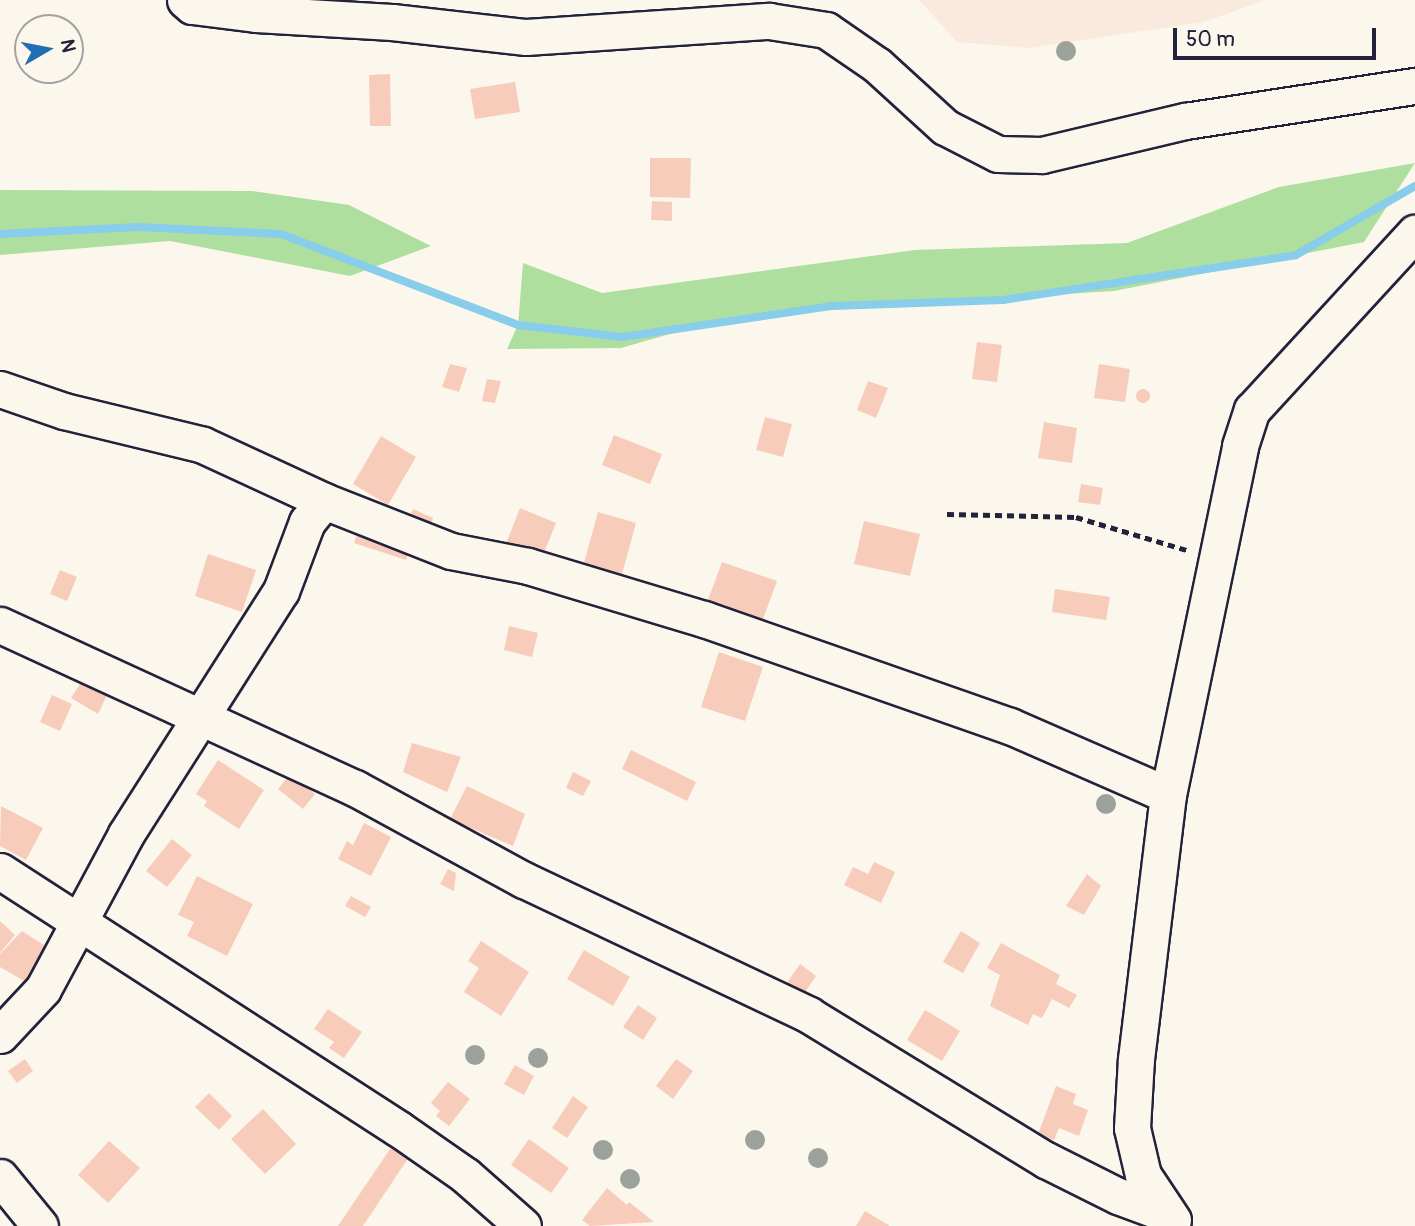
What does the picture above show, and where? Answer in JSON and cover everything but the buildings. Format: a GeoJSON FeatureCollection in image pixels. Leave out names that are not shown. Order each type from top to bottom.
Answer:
{"type":"FeatureCollection","features":[{"type":"Feature","properties":{"kind":"street"},"geometry":{"type":"LineString","coordinates":[[185,0],[192,6],[256,13],[390,22],[526,37],[769,21],[827,30],[877,65],[945,127],[998,154],[1042,155],[1185,121],[1415,86]]}},
{"type":"Feature","properties":{"kind":"street"},"geometry":{"type":"LineString","coordinates":[[1173,1220],[1143,1175],[1132,1128],[1136,1059],[1168,795],[1252,410],[1415,233]]}},
{"type":"Feature","properties":{"kind":"street"},"geometry":{"type":"LineString","coordinates":[[0,389],[64,411],[203,445],[324,501],[451,551],[528,566],[704,619],[1010,726],[1168,795]]}},
{"type":"Feature","properties":{"kind":"street"},"geometry":{"type":"LineString","coordinates":[[0,1035],[43,989],[83,922],[126,834],[281,591],[307,523],[324,501]]}},
{"type":"Feature","properties":{"kind":"street"},"geometry":{"type":"LineString","coordinates":[[0,625],[355,788],[524,880],[809,1016],[1046,1160],[1173,1220]]}},
{"type":"Feature","properties":{"kind":"street"},"geometry":{"type":"LineString","coordinates":[[0,872],[83,922],[399,1129],[465,1175],[523,1226]]}},
{"type":"Feature","properties":{"kind":"street"},"geometry":{"type":"LineString","coordinates":[[0,1177],[40,1226]]}},
{"type":"Feature","properties":{"kind":"path"},"geometry":{"type":"LineString","coordinates":[[947,514],[1076,517],[1218,559]]}},
{"type":"Feature","properties":{"kind":"shaded area"},"geometry":{"type":"Polygon","coordinates":[[[919,0],[1265,0],[1204,22],[1029,48],[957,42],[919,0]]]}},
{"type":"Feature","properties":{"kind":"green space"},"geometry":{"type":"Polygon","coordinates":[[[1415,163],[1364,242],[1114,291],[837,308],[701,325],[621,348],[507,349],[518,325],[523,263],[602,293],[915,250],[1127,243],[1279,187],[1415,163]]]}},
{"type":"Feature","properties":{"kind":"green space"},"geometry":{"type":"Polygon","coordinates":[[[0,190],[252,191],[349,205],[431,246],[350,276],[170,241],[0,255],[0,190]]]}},
{"type":"Feature","properties":{"kind":"waterway"},"geometry":{"type":"LineString","coordinates":[[0,234],[138,227],[281,234],[518,325],[622,337],[833,306],[1003,300],[1296,255],[1415,186]]}}]}
